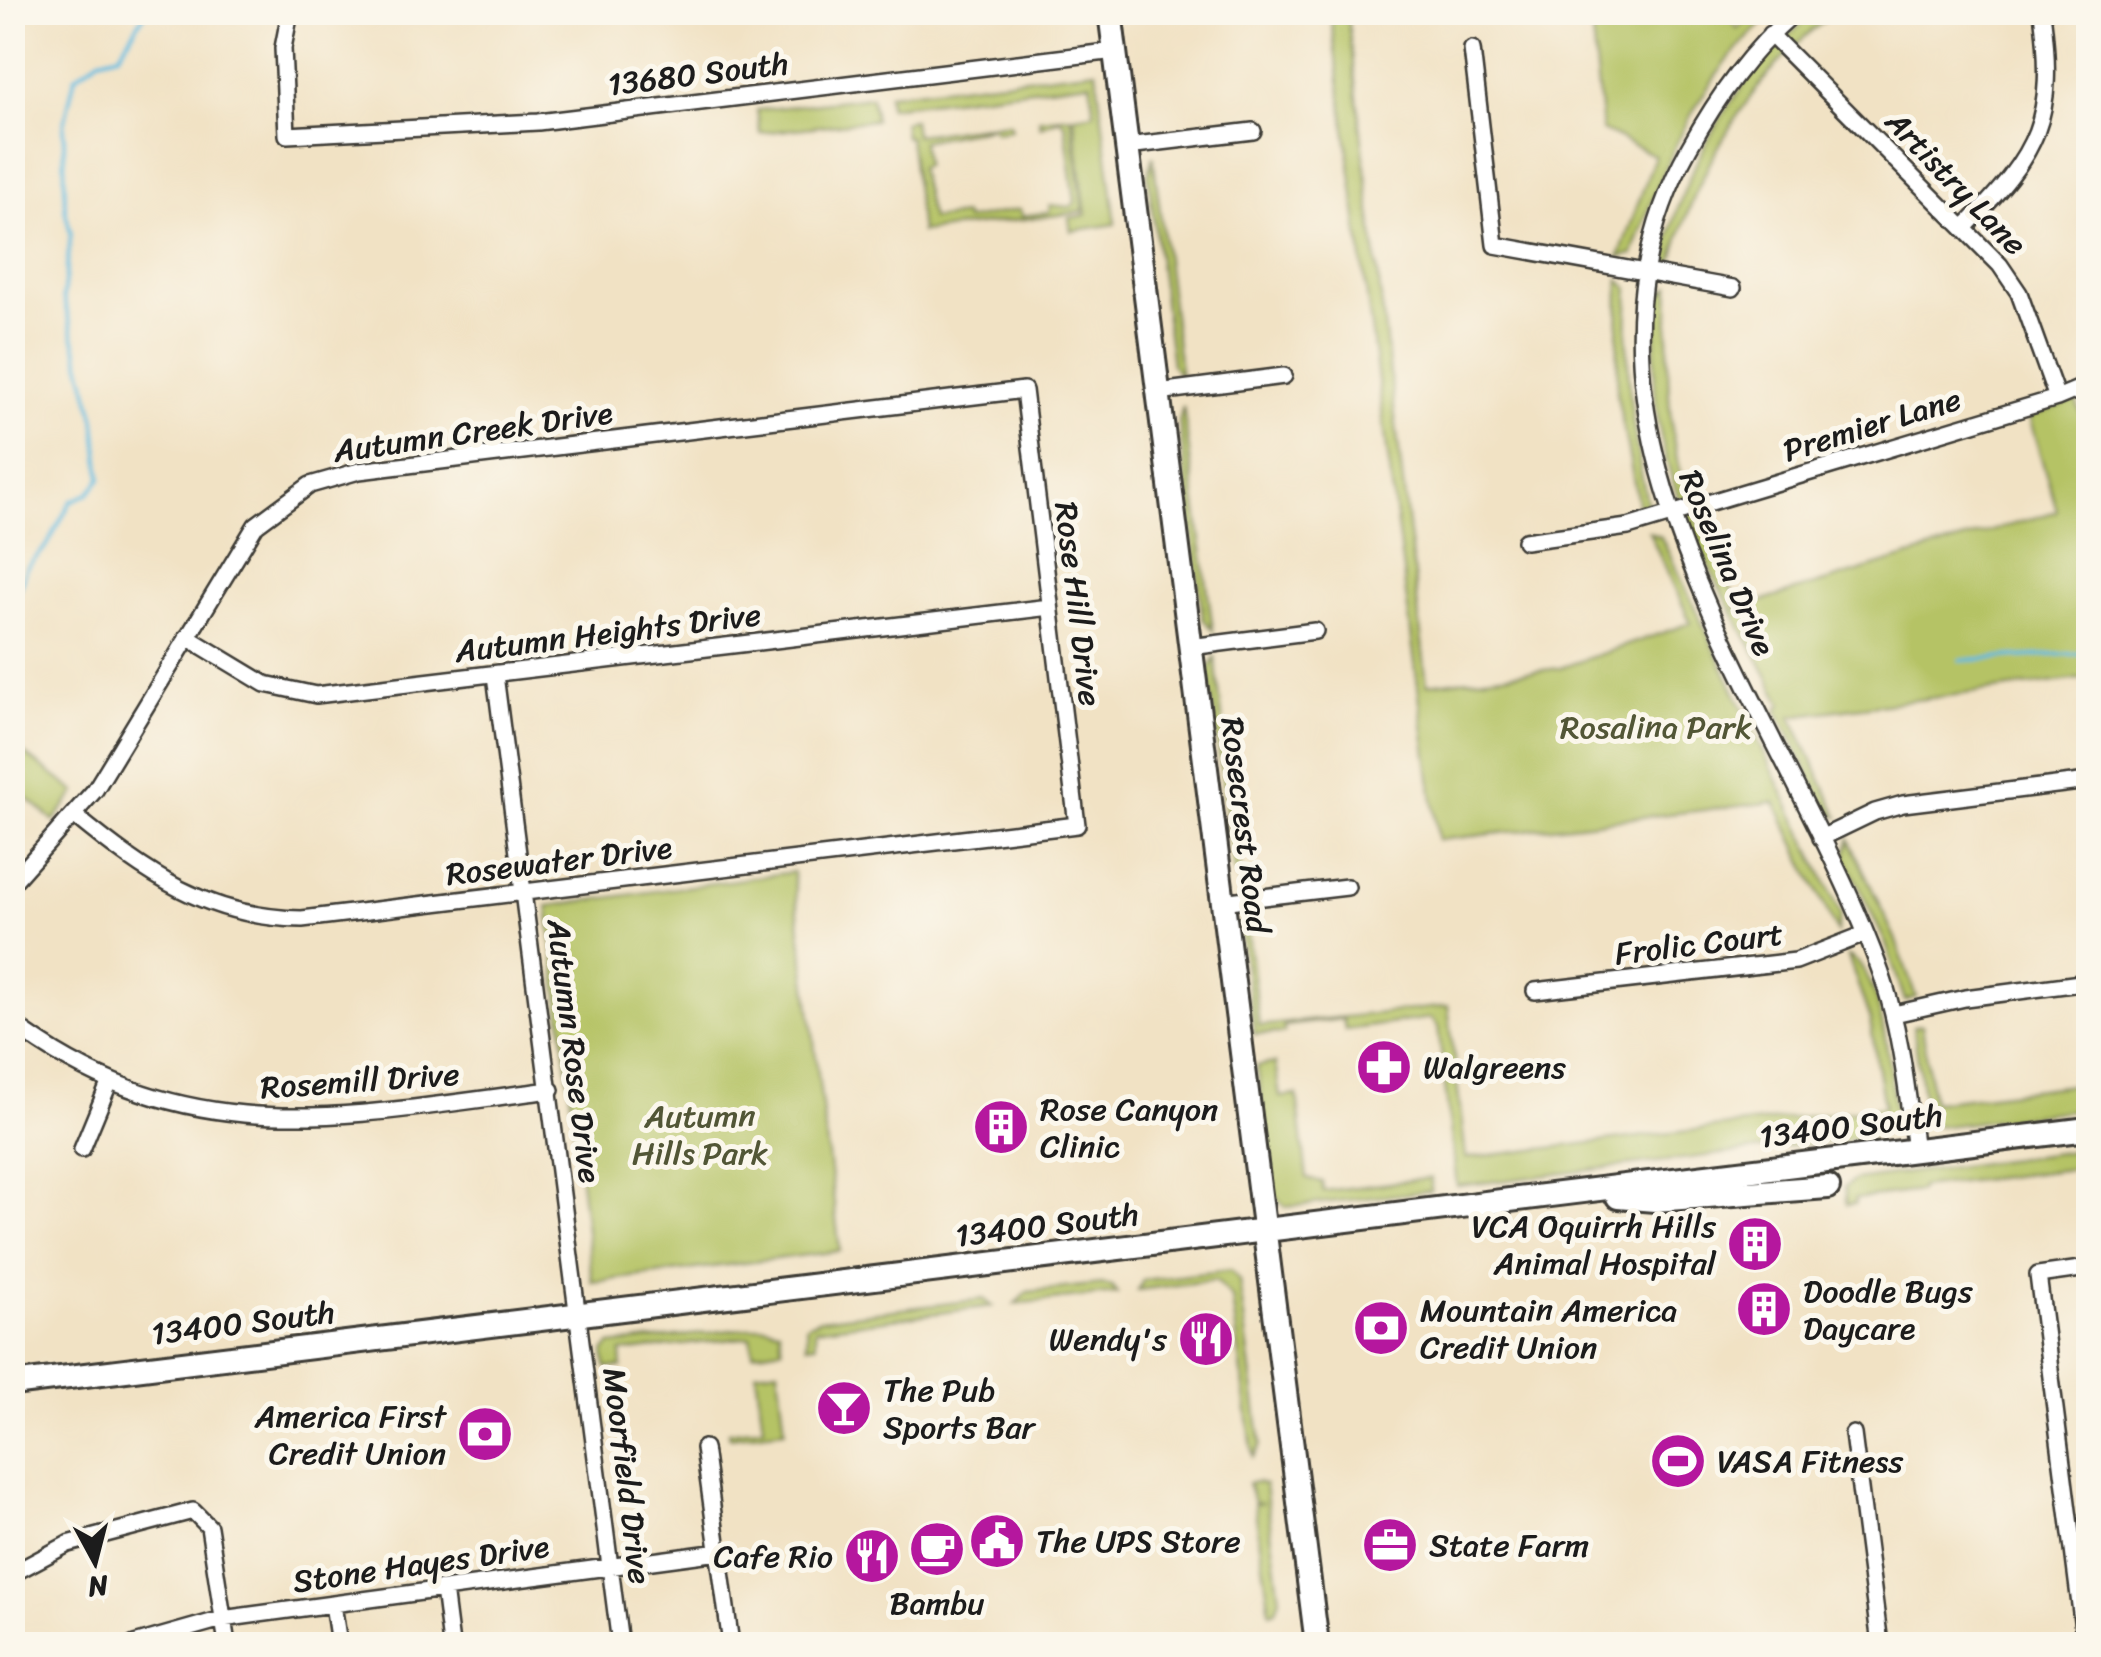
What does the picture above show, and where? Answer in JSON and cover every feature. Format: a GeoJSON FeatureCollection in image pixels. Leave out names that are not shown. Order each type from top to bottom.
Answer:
{"type":"FeatureCollection","features":[{"type":"Feature","properties":{"kind":"main road","name":"Rosecrest Road"},"geometry":{"type":"LineString","coordinates":[[1110,12],[1316,1644]]}},
{"type":"Feature","properties":{"kind":"main road","name":"13400 South"},"geometry":{"type":"LineString","coordinates":[[12,1384],[2088,1129]]}},
{"type":"Feature","properties":{"kind":"main road"},"geometry":{"type":"LineString","coordinates":[[1575,1193],[1655,1200],[1828,1187]]}},
{"type":"Feature","properties":{"kind":"street","name":"13680 South"},"geometry":{"type":"LineString","coordinates":[[290,12],[283,48],[287,135],[538,122],[1115,51]]}},
{"type":"Feature","properties":{"kind":"street","name":"Roselina Drive"},"geometry":{"type":"LineString","coordinates":[[1795,12],[1730,79],[1676,171],[1644,272],[1640,367],[1644,414],[1670,514],[1865,934],[1894,1014],[1915,1150]]}},
{"type":"Feature","properties":{"kind":"street"},"geometry":{"type":"LineString","coordinates":[[1964,227],[2010,179],[2036,136],[2049,78],[2042,12]]}},
{"type":"Feature","properties":{"kind":"street","name":"Artistry Lane"},"geometry":{"type":"LineString","coordinates":[[1770,34],[1964,227],[2019,293],[2057,398]]}},
{"type":"Feature","properties":{"kind":"street"},"geometry":{"type":"LineString","coordinates":[[1472,49],[1495,246],[1733,288]]}},
{"type":"Feature","properties":{"kind":"street"},"geometry":{"type":"LineString","coordinates":[[1127,146],[1253,131]]}},
{"type":"Feature","properties":{"kind":"street"},"geometry":{"type":"LineString","coordinates":[[1158,392],[1284,376]]}},
{"type":"Feature","properties":{"kind":"street","name":"Premier Lane"},"geometry":{"type":"LineString","coordinates":[[1525,541],[1614,530],[2057,398],[2088,385]]}},
{"type":"Feature","properties":{"kind":"street","name":"Rose Hill Drive"},"geometry":{"type":"LineString","coordinates":[[1024,390],[1077,826]]}},
{"type":"Feature","properties":{"kind":"street","name":"Autumn Creek Drive"},"geometry":{"type":"LineString","coordinates":[[12,882],[76,816],[126,742],[256,525],[295,493],[328,478],[1024,390]]}},
{"type":"Feature","properties":{"kind":"street","name":"Autumn Heights Drive"},"geometry":{"type":"LineString","coordinates":[[187,637],[250,676],[297,694],[334,694],[1050,607]]}},
{"type":"Feature","properties":{"kind":"street"},"geometry":{"type":"LineString","coordinates":[[1190,647],[1315,632]]}},
{"type":"Feature","properties":{"kind":"street","name":"Autumn Rose Drive"},"geometry":{"type":"LineString","coordinates":[[495,674],[580,1315]]}},
{"type":"Feature","properties":{"kind":"street"},"geometry":{"type":"LineString","coordinates":[[1821,838],[1903,804],[2088,781]]}},
{"type":"Feature","properties":{"kind":"street","name":"Rosewater Drive"},"geometry":{"type":"LineString","coordinates":[[76,816],[174,890],[250,916],[302,919],[1077,826]]}},
{"type":"Feature","properties":{"kind":"street"},"geometry":{"type":"LineString","coordinates":[[1222,902],[1347,886]]}},
{"type":"Feature","properties":{"kind":"street","name":"Frolic Court"},"geometry":{"type":"LineString","coordinates":[[1535,991],[1796,960],[1865,934]]}},
{"type":"Feature","properties":{"kind":"street"},"geometry":{"type":"LineString","coordinates":[[1894,1014],[1965,998],[2088,982]]}},
{"type":"Feature","properties":{"kind":"street","name":"Rosemill Drive"},"geometry":{"type":"LineString","coordinates":[[12,1023],[64,1059],[110,1081],[208,1112],[267,1118],[330,1117],[552,1090]]}},
{"type":"Feature","properties":{"kind":"street"},"geometry":{"type":"LineString","coordinates":[[82,1149],[110,1081]]}},
{"type":"Feature","properties":{"kind":"street"},"geometry":{"type":"LineString","coordinates":[[2085,1644],[2038,1274],[2088,1268]]}},
{"type":"Feature","properties":{"kind":"street","name":"Moorfield Drive"},"geometry":{"type":"LineString","coordinates":[[580,1315],[620,1644]]}},
{"type":"Feature","properties":{"kind":"street"},"geometry":{"type":"LineString","coordinates":[[1853,1434],[1880,1644]]}},
{"type":"Feature","properties":{"kind":"street"},"geometry":{"type":"LineString","coordinates":[[704,1448],[731,1644]]}},
{"type":"Feature","properties":{"kind":"street"},"geometry":{"type":"LineString","coordinates":[[12,1574],[68,1544],[192,1511],[208,1527],[227,1644]]}},
{"type":"Feature","properties":{"kind":"street","name":"Stone Hayes Drive"},"geometry":{"type":"LineString","coordinates":[[134,1644],[222,1619],[720,1552]]}},
{"type":"Feature","properties":{"kind":"street"},"geometry":{"type":"LineString","coordinates":[[444,1588],[450,1644]]}},
{"type":"Feature","properties":{"kind":"street"},"geometry":{"type":"LineString","coordinates":[[333,1604],[339,1644]]}},
{"type":"Feature","properties":{"kind":"green space","name":"Rosalina Park"},"geometry":{"type":"Polygon","coordinates":[[[1330,13],[1347,13],[1427,684],[1560,668],[1691,623],[1649,532],[1661,537],[1841,914],[1837,932],[1775,802],[1438,840],[1330,13]]]}},
{"type":"Feature","properties":{"kind":"green space"},"geometry":{"type":"Polygon","coordinates":[[[1590,13],[1725,13],[1737,28],[1757,13],[1775,13],[1748,37],[1705,93],[1671,155],[1633,254],[1619,257],[1655,156],[1602,130],[1590,13]]]}},
{"type":"Feature","properties":{"kind":"green space"},"geometry":{"type":"Polygon","coordinates":[[[1815,13],[1835,13],[1805,36],[1753,93],[1711,160],[1681,232],[1671,268],[1664,264],[1684,193],[1717,125],[1761,64],[1815,13]]]}},
{"type":"Feature","properties":{"kind":"green space"},"geometry":{"type":"Polygon","coordinates":[[[1096,70],[1116,224],[1071,231],[1069,218],[1086,215],[1074,116],[1094,113],[1090,82],[889,107],[888,94],[1096,70]]]}},
{"type":"Feature","properties":{"kind":"green space"},"geometry":{"type":"Polygon","coordinates":[[[871,97],[875,120],[760,133],[757,110],[871,97]]]}},
{"type":"Feature","properties":{"kind":"green space"},"geometry":{"type":"Polygon","coordinates":[[[1071,116],[1083,212],[921,232],[909,137],[905,137],[903,122],[913,120],[915,135],[1009,123],[1011,130],[995,132],[993,127],[922,141],[925,165],[919,167],[931,219],[964,215],[965,220],[1020,209],[1022,216],[1049,212],[1050,205],[1071,207],[1075,202],[1065,125],[1060,119],[1040,126],[1039,119],[1071,116]]]}},
{"type":"Feature","properties":{"kind":"green space"},"geometry":{"type":"Polygon","coordinates":[[[1153,156],[1181,378],[1172,365],[1148,176],[1153,156]]]}},
{"type":"Feature","properties":{"kind":"green space"},"geometry":{"type":"Polygon","coordinates":[[[1619,279],[1629,289],[1630,398],[1648,506],[1640,513],[1617,396],[1619,279]]]}},
{"type":"Feature","properties":{"kind":"green space"},"geometry":{"type":"Polygon","coordinates":[[[1670,287],[1668,378],[1679,468],[1699,526],[1733,592],[1736,609],[2057,511],[2029,417],[2076,400],[2088,434],[2088,678],[1791,716],[1839,817],[1828,813],[1777,710],[1782,704],[1694,536],[1668,465],[1659,427],[1655,362],[1657,297],[1670,287]]]}},
{"type":"Feature","properties":{"kind":"green space"},"geometry":{"type":"Polygon","coordinates":[[[1183,406],[1213,630],[1203,619],[1179,422],[1183,406]]]}},
{"type":"Feature","properties":{"kind":"green space"},"geometry":{"type":"Polygon","coordinates":[[[1215,657],[1242,885],[1234,871],[1208,670],[1215,657]]]}},
{"type":"Feature","properties":{"kind":"green space"},"geometry":{"type":"Polygon","coordinates":[[[13,745],[76,792],[54,821],[13,786],[13,745]]]}},
{"type":"Feature","properties":{"kind":"green space"},"geometry":{"type":"Polygon","coordinates":[[[1849,839],[1895,938],[1916,997],[1905,1001],[1886,944],[1845,857],[1849,839]]]}},
{"type":"Feature","properties":{"kind":"green space","name":"Autumn Hills Park"},"geometry":{"type":"Polygon","coordinates":[[[793,872],[840,1251],[592,1282],[548,906],[793,872]]]}},
{"type":"Feature","properties":{"kind":"green space"},"geometry":{"type":"Polygon","coordinates":[[[1246,915],[1259,1026],[1448,1006],[1466,1158],[1884,1107],[1870,1020],[1848,956],[1860,965],[1877,1002],[1895,1115],[1888,1131],[1866,1137],[1457,1186],[1438,1027],[1431,1018],[1345,1030],[1343,1019],[1284,1026],[1284,1033],[1254,1034],[1241,933],[1246,915]]]}},
{"type":"Feature","properties":{"kind":"green space"},"geometry":{"type":"Polygon","coordinates":[[[1922,1025],[1933,1102],[2088,1083],[2088,1108],[1938,1127],[1926,1118],[1913,1026],[1922,1025]]]}},
{"type":"Feature","properties":{"kind":"green space"},"geometry":{"type":"Polygon","coordinates":[[[1275,1063],[1280,1097],[1297,1095],[1307,1178],[1322,1182],[1323,1191],[1431,1178],[1431,1191],[1286,1207],[1275,1197],[1257,1066],[1275,1063]]]}},
{"type":"Feature","properties":{"kind":"green space"},"geometry":{"type":"Polygon","coordinates":[[[2088,1149],[2088,1167],[1920,1187],[1919,1191],[1855,1199],[1855,1204],[1846,1205],[1844,1187],[1855,1180],[2088,1149]]]}},
{"type":"Feature","properties":{"kind":"green space"},"geometry":{"type":"Polygon","coordinates":[[[1231,1270],[1239,1280],[1261,1445],[1253,1457],[1232,1298],[1216,1280],[1138,1290],[1143,1280],[1231,1270]]]}},
{"type":"Feature","properties":{"kind":"green space"},"geometry":{"type":"Polygon","coordinates":[[[1112,1286],[1117,1293],[1015,1304],[1027,1292],[1112,1286]]]}},
{"type":"Feature","properties":{"kind":"green space"},"geometry":{"type":"Polygon","coordinates":[[[984,1299],[992,1306],[815,1329],[816,1344],[807,1345],[806,1325],[820,1319],[984,1299]]]}},
{"type":"Feature","properties":{"kind":"green space"},"geometry":{"type":"Polygon","coordinates":[[[764,1326],[779,1329],[782,1348],[753,1353],[751,1337],[621,1352],[622,1367],[606,1368],[604,1352],[610,1345],[764,1326]]]}},
{"type":"Feature","properties":{"kind":"green space"},"geometry":{"type":"Polygon","coordinates":[[[778,1369],[785,1430],[729,1437],[728,1432],[763,1427],[756,1372],[778,1369]]]}},
{"type":"Feature","properties":{"kind":"green space"},"geometry":{"type":"Polygon","coordinates":[[[1248,1483],[1265,1485],[1280,1598],[1276,1610],[1270,1612],[1254,1504],[1263,1503],[1254,1503],[1248,1483]]]}},
{"type":"Feature","properties":{"kind":"waterway"},"geometry":{"type":"LineString","coordinates":[[12,612],[26,568],[47,546],[71,501],[88,494],[101,479],[95,419],[63,297],[71,234],[65,210],[64,125],[75,77],[99,59],[119,54],[146,12]]}},
{"type":"Feature","properties":{"kind":"waterway"},"geometry":{"type":"LineString","coordinates":[[1960,660],[2088,653]]}},
{"type":"Feature","properties":{"kind":"place","name":"Walgreens"},"geometry":{"type":"Point","coordinates":[1384,1067]}},
{"type":"Feature","properties":{"kind":"place","name":"Rose Canyon Clinic"},"geometry":{"type":"Point","coordinates":[1001,1127]}},
{"type":"Feature","properties":{"kind":"place","name":"VCA Oquirrh Hills Animal Hospital"},"geometry":{"type":"Point","coordinates":[1755,1244]}},
{"type":"Feature","properties":{"kind":"place","name":"Doodle Bugs Daycare"},"geometry":{"type":"Point","coordinates":[1764,1309]}},
{"type":"Feature","properties":{"kind":"place","name":"Mountain America Credit Union"},"geometry":{"type":"Point","coordinates":[1381,1328]}},
{"type":"Feature","properties":{"kind":"place","name":"Wendy's"},"geometry":{"type":"Point","coordinates":[1206,1339]}},
{"type":"Feature","properties":{"kind":"place","name":"The Pub Sports Bar"},"geometry":{"type":"Point","coordinates":[844,1408]}},
{"type":"Feature","properties":{"kind":"place","name":"America First Credit Union"},"geometry":{"type":"Point","coordinates":[485,1434]}},
{"type":"Feature","properties":{"kind":"place","name":"VASA Fitness"},"geometry":{"type":"Point","coordinates":[1678,1461]}},
{"type":"Feature","properties":{"kind":"place","name":"The UPS Store"},"geometry":{"type":"Point","coordinates":[997,1541]}},
{"type":"Feature","properties":{"kind":"place","name":"State Farm"},"geometry":{"type":"Point","coordinates":[1390,1545]}},
{"type":"Feature","properties":{"kind":"place","name":"Bambu"},"geometry":{"type":"Point","coordinates":[937,1549]}},
{"type":"Feature","properties":{"kind":"place","name":"Cafe Rio"},"geometry":{"type":"Point","coordinates":[872,1556]}}]}
